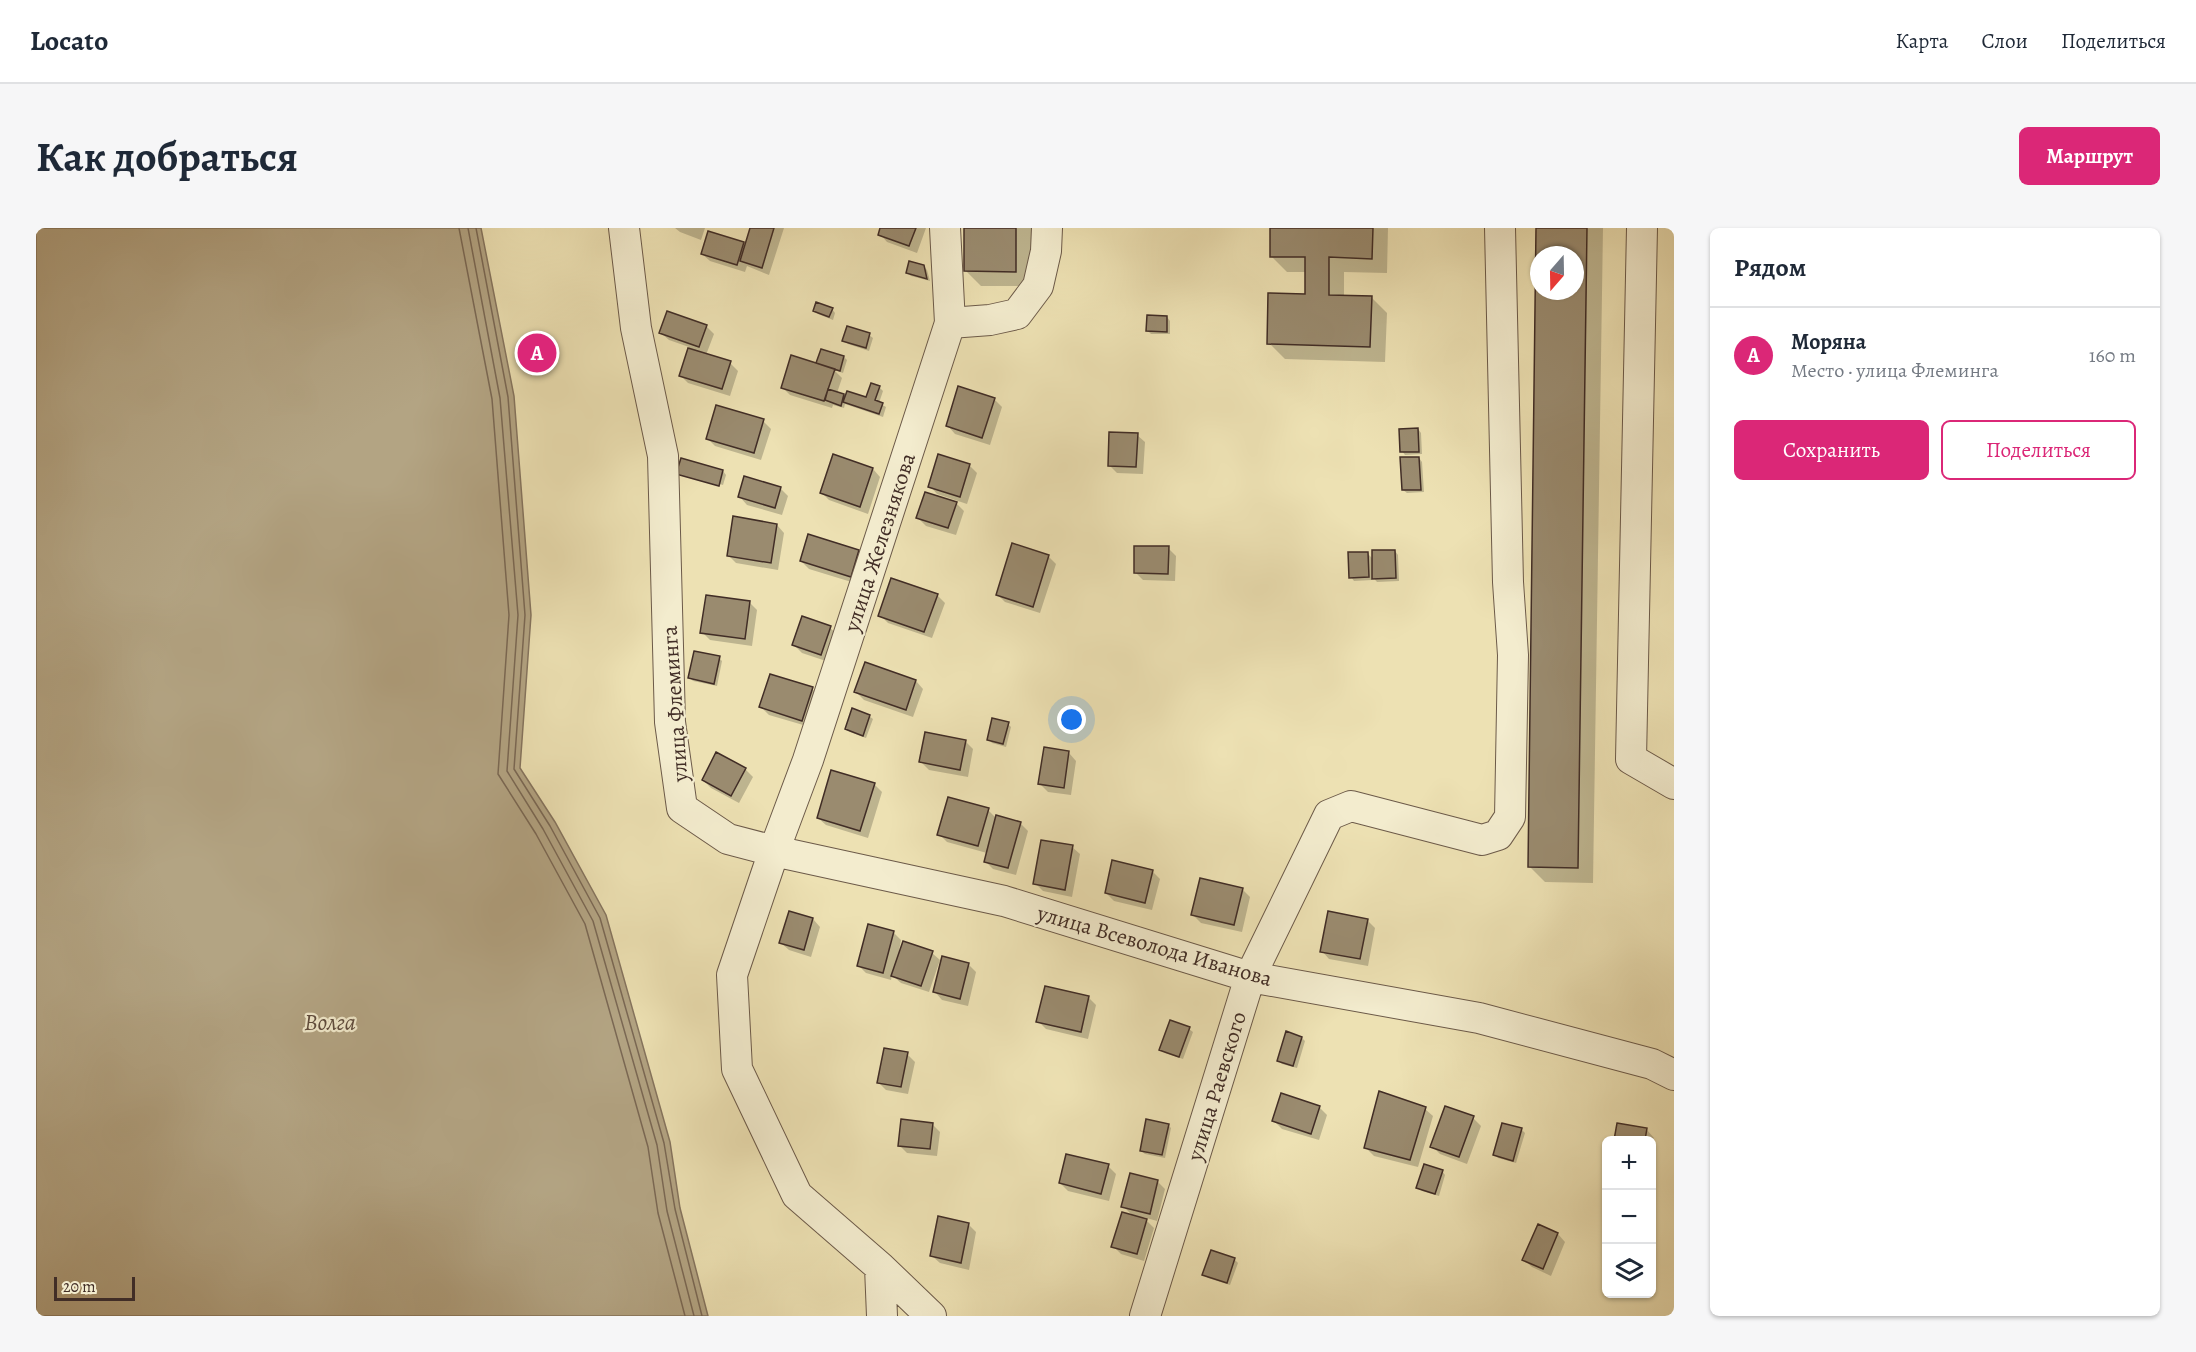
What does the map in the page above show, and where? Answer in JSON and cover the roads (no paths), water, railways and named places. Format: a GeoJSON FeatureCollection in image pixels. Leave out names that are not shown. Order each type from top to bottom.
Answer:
{"type":"FeatureCollection","features":[{"type":"Feature","properties":{"kind":"street","name":"улица Флеминга"},"geometry":{"type":"LineString","coordinates":[[624,228],[636,328],[663,456],[670,723],[682,808],[728,839],[774,851]]}},
{"type":"Feature","properties":{"kind":"street","name":"улица Железнякова"},"geometry":{"type":"LineString","coordinates":[[774,851],[808,760],[950,323],[945,228]]}},
{"type":"Feature","properties":{"kind":"street"},"geometry":{"type":"LineString","coordinates":[[950,323],[990,320],[1017,314],[1038,286],[1046,251],[1047,228]]}},
{"type":"Feature","properties":{"kind":"street","name":"улица Раевского"},"geometry":{"type":"LineString","coordinates":[[1145,1316],[1250,977],[1329,815],[1350,806],[1482,840],[1498,835],[1510,817],[1513,655],[1508,582],[1500,228]]}},
{"type":"Feature","properties":{"kind":"street"},"geometry":{"type":"LineString","coordinates":[[1642,228],[1631,759],[1672,783]]}},
{"type":"Feature","properties":{"kind":"street","name":"улица Всеволода Иванова"},"geometry":{"type":"LineString","coordinates":[[774,851],[1004,901],[1250,977],[1479,1018],[1652,1064],[1674,1074]]}},
{"type":"Feature","properties":{"kind":"street"},"geometry":{"type":"LineString","coordinates":[[774,851],[732,975],[737,1069],[797,1195],[880,1267],[931,1316]]}},
{"type":"Feature","properties":{"kind":"street"},"geometry":{"type":"LineString","coordinates":[[880,1267],[882,1316]]}},
{"type":"Feature","properties":{"kind":"water","name":"Волга"},"geometry":{"type":"Polygon","coordinates":[[[36,228],[481,228],[514,396],[531,615],[520,768],[555,822],[606,915],[670,1142],[680,1208],[708,1316],[36,1316],[36,228]]]}},
{"type":"Feature","properties":{"kind":"place","name":"Моряна"},"geometry":{"type":"Point","coordinates":[537,353]}}]}
